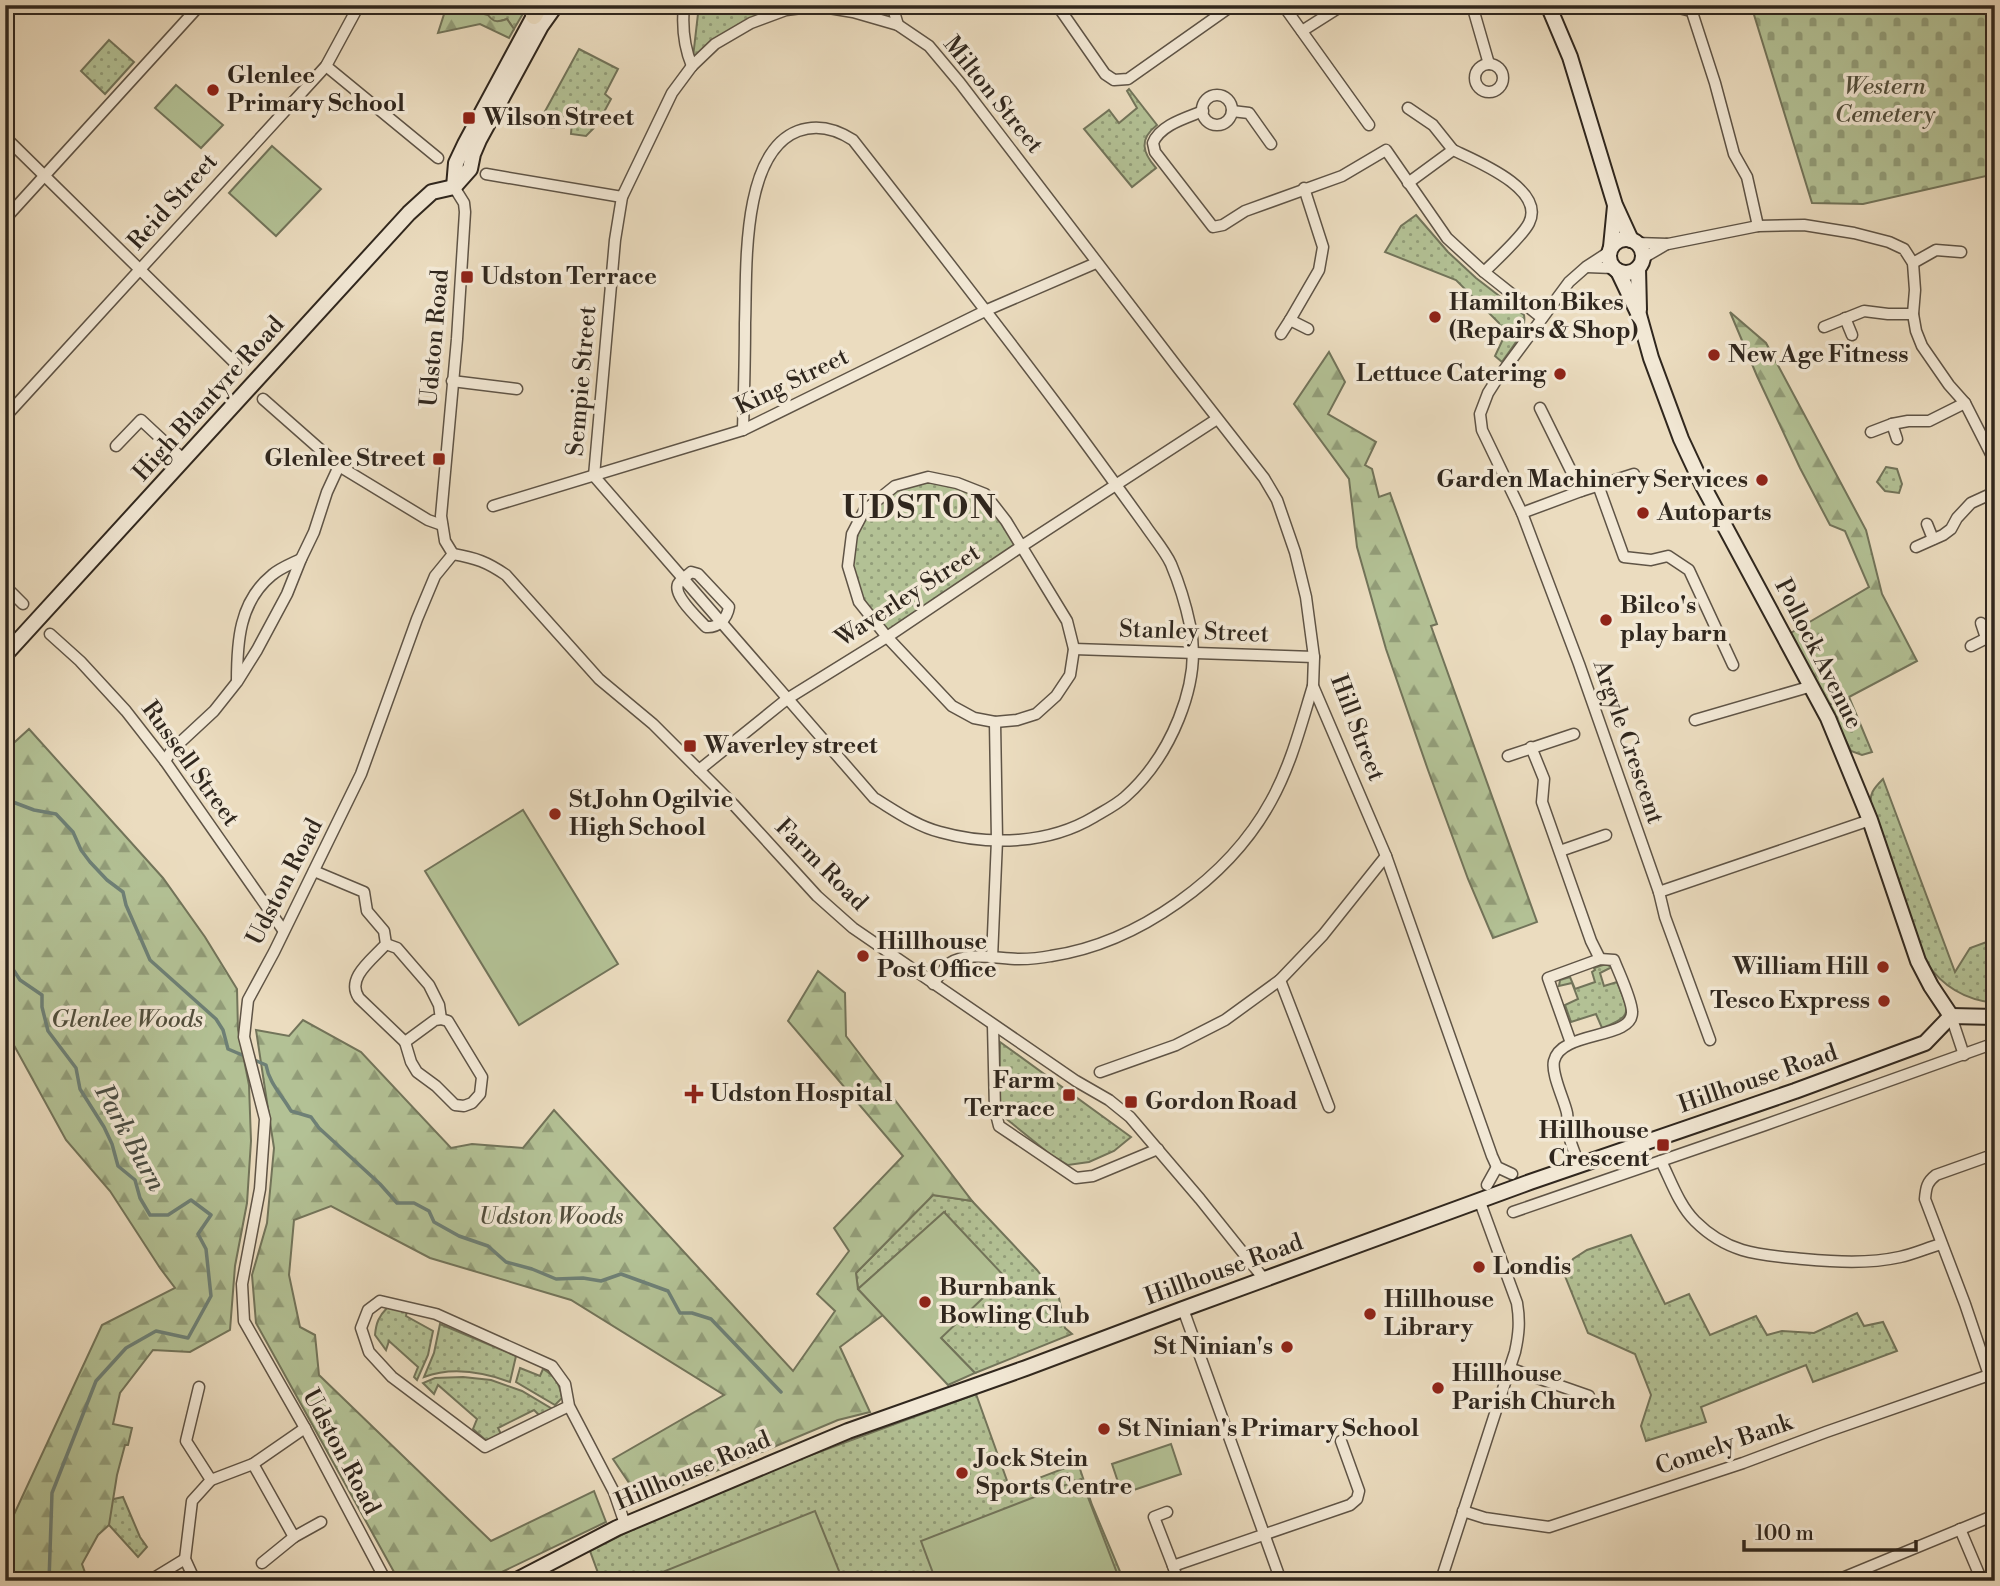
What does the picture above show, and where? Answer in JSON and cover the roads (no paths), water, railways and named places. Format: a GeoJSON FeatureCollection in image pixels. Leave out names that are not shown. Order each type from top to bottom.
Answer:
{"type":"FeatureCollection","features":[{"type":"Feature","properties":{"kind":"street"},"geometry":{"type":"LineString","coordinates":[[5,219],[200,5]]}},
{"type":"Feature","properties":{"kind":"street","name":"Reid Street"},"geometry":{"type":"LineString","coordinates":[[5,417],[326,66],[359,5]]}},
{"type":"Feature","properties":{"kind":"street"},"geometry":{"type":"LineString","coordinates":[[454,187],[470,169],[479,140],[541,26],[556,5]]}},
{"type":"Feature","properties":{"kind":"street"},"geometry":{"type":"LineString","coordinates":[[684,5],[687,54],[692,65]]}},
{"type":"Feature","properties":{"kind":"street"},"geometry":{"type":"LineString","coordinates":[[892,5],[898,25]]}},
{"type":"Feature","properties":{"kind":"street"},"geometry":{"type":"LineString","coordinates":[[1057,5],[1105,74],[1114,80],[1128,79],[1233,5]]}},
{"type":"Feature","properties":{"kind":"street"},"geometry":{"type":"LineString","coordinates":[[1283,5],[1369,125]]}},
{"type":"Feature","properties":{"kind":"street"},"geometry":{"type":"LineString","coordinates":[[1302,31],[1343,5]]}},
{"type":"Feature","properties":{"kind":"street"},"geometry":{"type":"LineString","coordinates":[[1472,5],[1489,64]]}},
{"type":"Feature","properties":{"kind":"street"},"geometry":{"type":"LineString","coordinates":[[1549,5],[1570,57],[1615,205],[1642,252],[1640,263]]}},
{"type":"Feature","properties":{"kind":"street"},"geometry":{"type":"LineString","coordinates":[[1676,5],[1683,10],[1694,7],[1734,154],[1747,177],[1758,226]]}},
{"type":"Feature","properties":{"kind":"street","name":"Milton Street"},"geometry":{"type":"LineString","coordinates":[[622,197],[672,93],[692,65],[715,44],[751,23],[786,10],[817,6],[853,12],[898,25],[929,46],[1096,262]]}},
{"type":"Feature","properties":{"kind":"street"},"geometry":{"type":"LineString","coordinates":[[454,187],[456,163],[537,9]]}},
{"type":"Feature","properties":{"kind":"street"},"geometry":{"type":"LineString","coordinates":[[326,66],[438,158]]}},
{"type":"Feature","properties":{"kind":"street"},"geometry":{"type":"LineString","coordinates":[[1214,96],[1228,100],[1232,111],[1227,122],[1218,125],[1209,123],[1203,111],[1206,102],[1214,96]]}},
{"type":"Feature","properties":{"kind":"street"},"geometry":{"type":"LineString","coordinates":[[1408,108],[1433,125],[1452,150],[1498,172],[1529,198],[1533,211],[1529,224],[1485,272]]}},
{"type":"Feature","properties":{"kind":"street"},"geometry":{"type":"LineString","coordinates":[[1203,111],[1158,134],[1153,143],[1156,152],[1213,227],[1223,225],[1245,211],[1342,176],[1386,150],[1447,238],[1542,318]]}},
{"type":"Feature","properties":{"kind":"street"},"geometry":{"type":"LineString","coordinates":[[1232,111],[1249,113],[1271,144]]}},
{"type":"Feature","properties":{"kind":"street","name":"Sempie Street"},"geometry":{"type":"LineString","coordinates":[[622,197],[615,240],[594,476],[874,798],[901,815],[938,832],[997,841],[1025,840],[1076,827],[1124,798],[1147,772],[1169,740],[1183,708],[1191,677],[1190,627],[1171,562],[987,310],[853,140],[838,131],[806,128],[789,135],[776,148],[756,187],[747,230],[743,430]]}},
{"type":"Feature","properties":{"kind":"street"},"geometry":{"type":"LineString","coordinates":[[5,137],[236,365]]}},
{"type":"Feature","properties":{"kind":"street"},"geometry":{"type":"LineString","coordinates":[[1408,183],[1452,150]]}},
{"type":"Feature","properties":{"kind":"street"},"geometry":{"type":"LineString","coordinates":[[486,174],[622,197]]}},
{"type":"Feature","properties":{"kind":"street","name":"Udston Road"},"geometry":{"type":"LineString","coordinates":[[386,1581],[244,1321],[242,1284],[260,1189],[265,1119],[244,1037],[247,1000],[274,953],[361,774],[417,619],[435,576],[453,554],[445,541],[441,516],[465,212],[464,203],[454,187]]}},
{"type":"Feature","properties":{"kind":"street","name":"High Blantyre Road"},"geometry":{"type":"LineString","coordinates":[[5,655],[409,213],[432,192],[454,187]]}},
{"type":"Feature","properties":{"kind":"street"},"geometry":{"type":"LineString","coordinates":[[1281,334],[1319,270],[1323,247],[1304,188]]}},
{"type":"Feature","properties":{"kind":"street"},"geometry":{"type":"LineString","coordinates":[[1615,205],[1609,261],[1616,270]]}},
{"type":"Feature","properties":{"kind":"street"},"geometry":{"type":"LineString","coordinates":[[1610,250],[1624,239],[1668,244],[1758,226],[1804,225],[1854,233],[1904,249],[1913,262],[1913,314],[1922,346],[1965,403],[1995,462]]}},
{"type":"Feature","properties":{"kind":"street"},"geometry":{"type":"LineString","coordinates":[[1586,267],[1632,272],[1640,263],[1668,244]]}},
{"type":"Feature","properties":{"kind":"street","name":"Argyle Crescent"},"geometry":{"type":"LineString","coordinates":[[1610,250],[1569,282],[1495,382],[1480,414],[1482,430],[1522,513],[1579,664],[1710,1040]]}},
{"type":"Feature","properties":{"kind":"street"},"geometry":{"type":"LineString","coordinates":[[1913,262],[1936,250],[1961,252]]}},
{"type":"Feature","properties":{"kind":"street","name":"King Street"},"geometry":{"type":"LineString","coordinates":[[493,506],[743,430],[987,310],[1096,262]]}},
{"type":"Feature","properties":{"kind":"street","name":"Hill Street"},"geometry":{"type":"LineString","coordinates":[[1096,262],[1264,478],[1277,500],[1295,552],[1303,586],[1314,657],[1313,686],[1386,856],[1497,1167]]}},
{"type":"Feature","properties":{"kind":"street","name":"Pollock Avenue"},"geometry":{"type":"LineString","coordinates":[[1639,315],[1640,263]]}},
{"type":"Feature","properties":{"kind":"street","name":"Pollock Avenue"},"geometry":{"type":"LineString","coordinates":[[1616,270],[1639,315],[1655,369],[1681,439],[1702,484],[1812,686],[1844,754],[1870,820],[1917,961],[1951,1016]]}},
{"type":"Feature","properties":{"kind":"street"},"geometry":{"type":"LineString","coordinates":[[1824,327],[1864,311],[1913,314]]}},
{"type":"Feature","properties":{"kind":"street"},"geometry":{"type":"LineString","coordinates":[[1845,318],[1852,335]]}},
{"type":"Feature","properties":{"kind":"street"},"geometry":{"type":"LineString","coordinates":[[1290,320],[1308,329]]}},
{"type":"Feature","properties":{"kind":"street"},"geometry":{"type":"LineString","coordinates":[[452,382],[517,389]]}},
{"type":"Feature","properties":{"kind":"street"},"geometry":{"type":"LineString","coordinates":[[263,399],[339,466],[428,520],[442,525]]}},
{"type":"Feature","properties":{"kind":"street"},"geometry":{"type":"LineString","coordinates":[[1871,432],[1892,424],[1929,421],[1965,403]]}},
{"type":"Feature","properties":{"kind":"street"},"geometry":{"type":"LineString","coordinates":[[1540,408],[1581,491]]}},
{"type":"Feature","properties":{"kind":"street","name":"Waverley Street"},"geometry":{"type":"LineString","coordinates":[[699,770],[787,699],[887,637],[1217,419]]}},
{"type":"Feature","properties":{"kind":"street"},"geometry":{"type":"LineString","coordinates":[[116,446],[141,420],[184,460]]}},
{"type":"Feature","properties":{"kind":"street"},"geometry":{"type":"LineString","coordinates":[[1892,424],[1897,439]]}},
{"type":"Feature","properties":{"kind":"street"},"geometry":{"type":"LineString","coordinates":[[165,761],[172,750],[214,711],[257,650],[287,594],[339,466]]}},
{"type":"Feature","properties":{"kind":"street"},"geometry":{"type":"LineString","coordinates":[[1522,513],[1634,474]]}},
{"type":"Feature","properties":{"kind":"street"},"geometry":{"type":"LineString","coordinates":[[928,477],[957,483],[985,494],[1006,521],[1067,621],[1074,649],[1070,675],[1055,696],[1037,714],[1017,720],[995,722],[974,718],[952,706],[887,637],[859,602],[848,566],[852,534],[864,511],[895,486],[928,477]]}},
{"type":"Feature","properties":{"kind":"street"},"geometry":{"type":"LineString","coordinates":[[1598,485],[1624,557],[1651,560],[1668,556],[1689,569],[1733,665]]}},
{"type":"Feature","properties":{"kind":"street"},"geometry":{"type":"LineString","coordinates":[[1916,547],[1951,529],[1971,503],[1995,492]]}},
{"type":"Feature","properties":{"kind":"street"},"geometry":{"type":"LineString","coordinates":[[1927,524],[1933,539]]}},
{"type":"Feature","properties":{"kind":"street","name":"Farm Road"},"geometry":{"type":"LineString","coordinates":[[453,554],[475,557],[506,575],[599,679],[653,724],[733,804],[826,904],[853,928],[1076,1081],[1109,1100],[1130,1117],[1264,1279]]}},
{"type":"Feature","properties":{"kind":"street"},"geometry":{"type":"LineString","coordinates":[[237,682],[237,651],[243,617],[252,599],[271,575],[301,559]]}},
{"type":"Feature","properties":{"kind":"street","name":"Sempie Street"},"geometry":{"type":"LineString","coordinates":[[683,578],[677,589],[679,596],[697,617],[706,627],[712,628],[722,622]]}},
{"type":"Feature","properties":{"kind":"street"},"geometry":{"type":"LineString","coordinates":[[5,586],[23,604]]}},
{"type":"Feature","properties":{"kind":"street"},"geometry":{"type":"LineString","coordinates":[[1971,646],[1991,636],[1982,623]]}},
{"type":"Feature","properties":{"kind":"street","name":"Russell Street"},"geometry":{"type":"LineString","coordinates":[[50,634],[80,661],[126,711],[165,761],[283,930]]}},
{"type":"Feature","properties":{"kind":"street","name":"Stanley Street"},"geometry":{"type":"LineString","coordinates":[[1074,649],[1314,657]]}},
{"type":"Feature","properties":{"kind":"street"},"geometry":{"type":"LineString","coordinates":[[933,984],[948,964],[962,958],[1019,959],[1052,956],[1107,942],[1164,912],[1190,894],[1238,848],[1270,803],[1289,766],[1313,686]]}},
{"type":"Feature","properties":{"kind":"street"},"geometry":{"type":"LineString","coordinates":[[1695,720],[1812,686]]}},
{"type":"Feature","properties":{"kind":"street"},"geometry":{"type":"LineString","coordinates":[[992,958],[997,841],[995,722]]}},
{"type":"Feature","properties":{"kind":"street"},"geometry":{"type":"LineString","coordinates":[[1508,755],[1574,734]]}},
{"type":"Feature","properties":{"kind":"street"},"geometry":{"type":"LineString","coordinates":[[1531,747],[1544,779],[1542,802],[1591,941],[1600,959]]}},
{"type":"Feature","properties":{"kind":"street"},"geometry":{"type":"LineString","coordinates":[[1659,892],[1870,820]]}},
{"type":"Feature","properties":{"kind":"street"},"geometry":{"type":"LineString","coordinates":[[1560,852],[1606,835]]}},
{"type":"Feature","properties":{"kind":"street"},"geometry":{"type":"LineString","coordinates":[[1100,1072],[1176,1045],[1225,1020],[1280,980],[1324,935],[1386,856]]}},
{"type":"Feature","properties":{"kind":"street"},"geometry":{"type":"LineString","coordinates":[[314,871],[364,892],[367,911],[384,931],[386,944]]}},
{"type":"Feature","properties":{"kind":"street"},"geometry":{"type":"LineString","coordinates":[[386,944],[397,948],[429,985],[439,1005],[441,1018]]}},
{"type":"Feature","properties":{"kind":"street"},"geometry":{"type":"LineString","coordinates":[[386,944],[355,979],[354,991],[359,999],[405,1042],[417,1072],[455,1105],[464,1107],[480,1094],[482,1077],[448,1021],[441,1018],[435,1020],[405,1042]]}},
{"type":"Feature","properties":{"kind":"street"},"geometry":{"type":"LineString","coordinates":[[1571,1043],[1548,978],[1600,959],[1614,960],[1632,1010],[1627,1024],[1571,1043],[1559,1051],[1554,1059],[1553,1068],[1567,1114],[1570,1138],[1580,1166]]}},
{"type":"Feature","properties":{"kind":"street"},"geometry":{"type":"LineString","coordinates":[[1280,980],[1329,1107]]}},
{"type":"Feature","properties":{"kind":"street"},"geometry":{"type":"LineString","coordinates":[[1964,1055],[1951,1016],[1995,1017]]}},
{"type":"Feature","properties":{"kind":"street","name":"Hillhouse Road"},"geometry":{"type":"LineString","coordinates":[[517,1580],[625,1524],[848,1431],[1924,1043],[1951,1016]]}},
{"type":"Feature","properties":{"kind":"street"},"geometry":{"type":"LineString","coordinates":[[993,1025],[995,1110],[999,1126],[1076,1178],[1093,1176],[1158,1149]]}},
{"type":"Feature","properties":{"kind":"street","name":"Hillhouse Road"},"geometry":{"type":"LineString","coordinates":[[1513,1212],[1995,1043]]}},
{"type":"Feature","properties":{"kind":"street"},"geometry":{"type":"LineString","coordinates":[[1992,1374],[1925,1199],[1929,1181],[1943,1171],[1995,1154]]}},
{"type":"Feature","properties":{"kind":"street"},"geometry":{"type":"LineString","coordinates":[[1661,1160],[1684,1208],[1693,1220],[1711,1236],[1748,1253],[1844,1263],[1902,1257],[1941,1244]]}},
{"type":"Feature","properties":{"kind":"street"},"geometry":{"type":"LineString","coordinates":[[1487,1185],[1497,1167],[1512,1174]]}},
{"type":"Feature","properties":{"kind":"street"},"geometry":{"type":"LineString","coordinates":[[1431,1581],[1443,1579],[1519,1331],[1518,1311],[1480,1202]]}},
{"type":"Feature","properties":{"kind":"street"},"geometry":{"type":"LineString","coordinates":[[569,1406],[485,1447],[393,1377],[369,1352],[361,1328],[368,1310],[380,1301],[436,1314],[552,1366],[565,1384],[569,1406],[614,1492],[625,1524]]}},
{"type":"Feature","properties":{"kind":"street"},"geometry":{"type":"LineString","coordinates":[[1183,1308],[1281,1581]]}},
{"type":"Feature","properties":{"kind":"street"},"geometry":{"type":"LineString","coordinates":[[1509,1368],[1588,1396]]}},
{"type":"Feature","properties":{"kind":"street","name":"Comely Bank"},"geometry":{"type":"LineString","coordinates":[[1463,1511],[1485,1518],[1549,1527],[1743,1463],[1992,1374]]}},
{"type":"Feature","properties":{"kind":"street"},"geometry":{"type":"LineString","coordinates":[[200,1387],[186,1441],[211,1480]]}},
{"type":"Feature","properties":{"kind":"street"},"geometry":{"type":"LineString","coordinates":[[195,1581],[185,1559],[192,1501],[211,1480],[253,1464],[305,1429]]}},
{"type":"Feature","properties":{"kind":"street"},"geometry":{"type":"LineString","coordinates":[[1173,1566],[1350,1505],[1357,1499],[1359,1491],[1341,1441]]}},
{"type":"Feature","properties":{"kind":"street"},"geometry":{"type":"LineString","coordinates":[[253,1464],[294,1537]]}},
{"type":"Feature","properties":{"kind":"street"},"geometry":{"type":"LineString","coordinates":[[1167,1512],[1154,1517],[1178,1581]]}},
{"type":"Feature","properties":{"kind":"street"},"geometry":{"type":"LineString","coordinates":[[1835,1581],[1995,1515]]}},
{"type":"Feature","properties":{"kind":"street"},"geometry":{"type":"LineString","coordinates":[[262,1563],[294,1537],[321,1522]]}},
{"type":"Feature","properties":{"kind":"street"},"geometry":{"type":"LineString","coordinates":[[1960,1529],[1982,1581]]}},
{"type":"Feature","properties":{"kind":"street"},"geometry":{"type":"LineString","coordinates":[[149,1581],[185,1559]]}},
{"type":"Feature","properties":{"kind":"waterway"},"geometry":{"type":"LineString","coordinates":[[5,799],[34,810],[56,814],[73,832],[90,862],[123,892],[150,960],[216,1019],[223,1030],[228,1049],[266,1065],[273,1083],[291,1111],[311,1117],[319,1128],[397,1203],[414,1203],[429,1211],[434,1222],[459,1236],[488,1246],[506,1262],[556,1279],[583,1278],[601,1281],[621,1274],[668,1291],[680,1313],[692,1313],[711,1319],[781,1392]]}},
{"type":"Feature","properties":{"kind":"waterway","name":"Park Burn"},"geometry":{"type":"LineString","coordinates":[[5,957],[20,980],[42,995],[48,1031],[76,1068],[80,1089],[104,1127],[118,1166],[135,1180],[140,1198],[150,1215],[168,1215],[191,1200],[211,1215],[198,1234],[206,1249],[211,1296],[188,1338],[156,1331],[126,1348],[96,1381],[52,1493],[49,1581]]}},
{"type":"Feature","properties":{"kind":"place","name":"Glenlee Primary School"},"geometry":{"type":"Point","coordinates":[213,90]}},
{"type":"Feature","properties":{"kind":"place","name":"Wilson Street"},"geometry":{"type":"Point","coordinates":[469,118]}},
{"type":"Feature","properties":{"kind":"place","name":"Udston Terrace"},"geometry":{"type":"Point","coordinates":[467,277]}},
{"type":"Feature","properties":{"kind":"place","name":"Hamilton Bikes (Repairs & Shop)"},"geometry":{"type":"Point","coordinates":[1435,317]}},
{"type":"Feature","properties":{"kind":"place","name":"New Age Fitness"},"geometry":{"type":"Point","coordinates":[1714,355]}},
{"type":"Feature","properties":{"kind":"place","name":"Lettuce Catering"},"geometry":{"type":"Point","coordinates":[1560,374]}},
{"type":"Feature","properties":{"kind":"place","name":"Glenlee Street"},"geometry":{"type":"Point","coordinates":[439,459]}},
{"type":"Feature","properties":{"kind":"place","name":"Garden Machinery Services"},"geometry":{"type":"Point","coordinates":[1762,480]}},
{"type":"Feature","properties":{"kind":"place","name":"Autoparts"},"geometry":{"type":"Point","coordinates":[1643,513]}},
{"type":"Feature","properties":{"kind":"place","name":"Bilco's play barn"},"geometry":{"type":"Point","coordinates":[1606,620]}},
{"type":"Feature","properties":{"kind":"place","name":"Waverley street"},"geometry":{"type":"Point","coordinates":[690,746]}},
{"type":"Feature","properties":{"kind":"place","name":"St John Ogilvie High School"},"geometry":{"type":"Point","coordinates":[555,814]}},
{"type":"Feature","properties":{"kind":"place","name":"Hillhouse Post Office"},"geometry":{"type":"Point","coordinates":[863,956]}},
{"type":"Feature","properties":{"kind":"place","name":"William Hill"},"geometry":{"type":"Point","coordinates":[1883,967]}},
{"type":"Feature","properties":{"kind":"place","name":"Tesco Express"},"geometry":{"type":"Point","coordinates":[1884,1001]}},
{"type":"Feature","properties":{"kind":"place","name":"Udston Hospital"},"geometry":{"type":"Point","coordinates":[694,1094]}},
{"type":"Feature","properties":{"kind":"place","name":"Farm Terrace"},"geometry":{"type":"Point","coordinates":[1069,1095]}},
{"type":"Feature","properties":{"kind":"place","name":"Gordon Road"},"geometry":{"type":"Point","coordinates":[1131,1102]}},
{"type":"Feature","properties":{"kind":"place","name":"Hillhouse Crescent"},"geometry":{"type":"Point","coordinates":[1663,1145]}},
{"type":"Feature","properties":{"kind":"place","name":"Londis"},"geometry":{"type":"Point","coordinates":[1479,1267]}},
{"type":"Feature","properties":{"kind":"place","name":"Burnbank Bowling Club"},"geometry":{"type":"Point","coordinates":[925,1302]}},
{"type":"Feature","properties":{"kind":"place","name":"Hillhouse Library"},"geometry":{"type":"Point","coordinates":[1370,1314]}},
{"type":"Feature","properties":{"kind":"place","name":"St Ninian's"},"geometry":{"type":"Point","coordinates":[1287,1347]}},
{"type":"Feature","properties":{"kind":"place","name":"Hillhouse Parish Church"},"geometry":{"type":"Point","coordinates":[1438,1388]}},
{"type":"Feature","properties":{"kind":"place","name":"St Ninian's Primary School"},"geometry":{"type":"Point","coordinates":[1104,1429]}},
{"type":"Feature","properties":{"kind":"place","name":"Jock Stein Sports Centre"},"geometry":{"type":"Point","coordinates":[962,1473]}},
{"type":"Feature","properties":{"kind":"district","name":"UDSTON"},"geometry":{"type":"Point","coordinates":[920,508]}},
{"type":"Feature","properties":{"kind":"park label","name":"Western Cemetery"},"geometry":{"type":"Point","coordinates":[1885,101]}},
{"type":"Feature","properties":{"kind":"park label","name":"Glenlee Woods"},"geometry":{"type":"Point","coordinates":[127,1020]}},
{"type":"Feature","properties":{"kind":"park label","name":"Udston Woods"},"geometry":{"type":"Point","coordinates":[551,1217]}}]}
